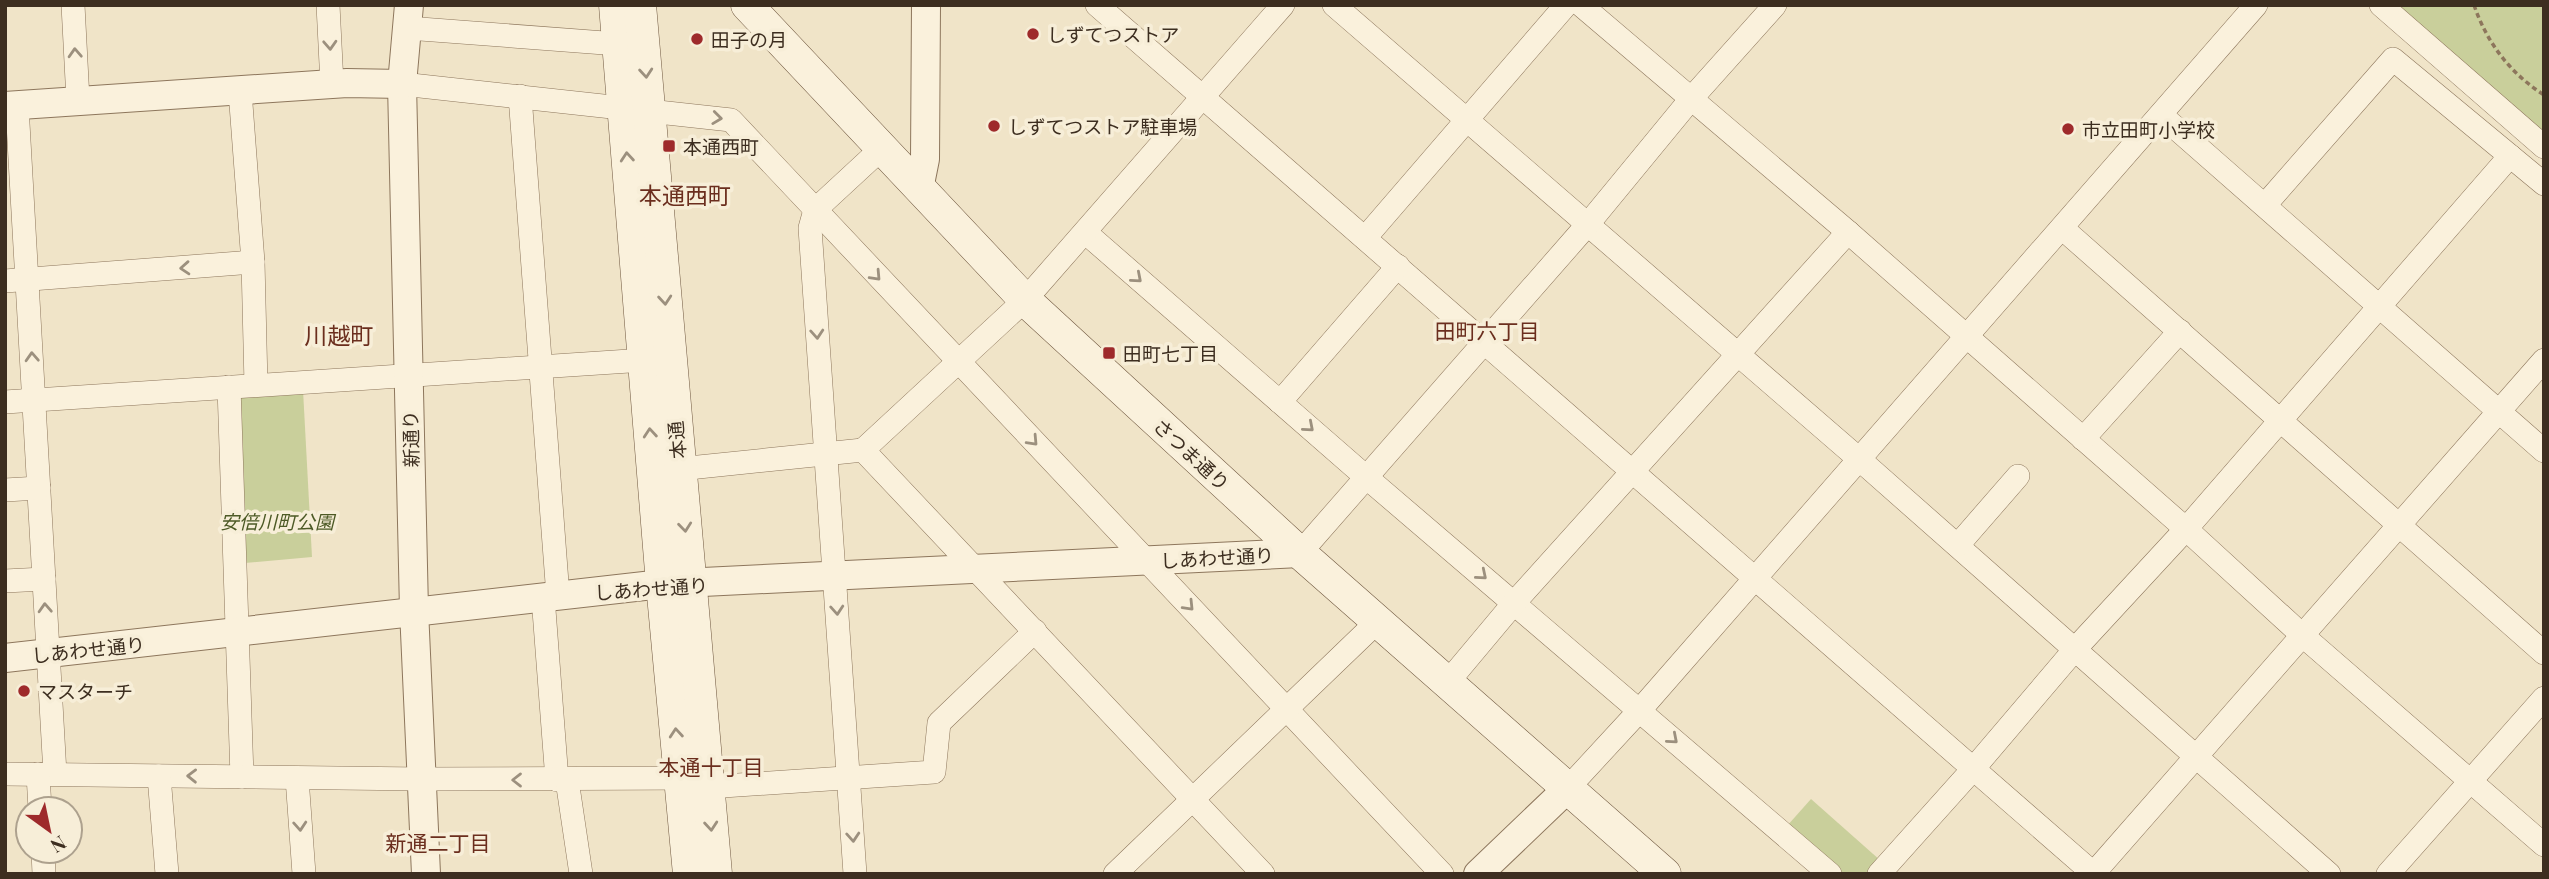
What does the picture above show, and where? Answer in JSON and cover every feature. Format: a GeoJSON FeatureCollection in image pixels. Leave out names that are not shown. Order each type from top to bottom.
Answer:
{"type":"FeatureCollection","features":[{"type":"Feature","properties":{"kind":"main road","name":"本通"},"geometry":{"type":"LineString","coordinates":[[615,5],[618,44],[636,108]]}},
{"type":"Feature","properties":{"kind":"main road","name":"本通"},"geometry":{"type":"LineString","coordinates":[[640,5],[636,108],[676,583],[698,781],[716,874]]}},
{"type":"Feature","properties":{"kind":"main road","name":"さつま通り"},"geometry":{"type":"LineString","coordinates":[[747,5],[1025,300],[1300,553],[1665,874]]}},
{"type":"Feature","properties":{"kind":"main road","name":"本通"},"geometry":{"type":"LineString","coordinates":[[657,359],[679,469],[676,583]]}},
{"type":"Feature","properties":{"kind":"main road","name":"本通"},"geometry":{"type":"LineString","coordinates":[[689,874],[698,781]]}},
{"type":"Feature","properties":{"kind":"street"},"geometry":{"type":"LineString","coordinates":[[73,5],[78,100]]}},
{"type":"Feature","properties":{"kind":"street"},"geometry":{"type":"LineString","coordinates":[[328,5],[332,84]]}},
{"type":"Feature","properties":{"kind":"street"},"geometry":{"type":"LineString","coordinates":[[919,189],[925,159],[926,5]]}},
{"type":"Feature","properties":{"kind":"street"},"geometry":{"type":"LineString","coordinates":[[1097,5],[1756,577],[2093,874],[2544,360]]}},
{"type":"Feature","properties":{"kind":"street"},"geometry":{"type":"LineString","coordinates":[[679,469],[863,450],[1025,300],[1283,5]]}},
{"type":"Feature","properties":{"kind":"street"},"geometry":{"type":"LineString","coordinates":[[1334,5],[1958,545],[2329,874]]}},
{"type":"Feature","properties":{"kind":"street"},"geometry":{"type":"LineString","coordinates":[[1365,238],[1566,5]]}},
{"type":"Feature","properties":{"kind":"street"},"geometry":{"type":"LineString","coordinates":[[1581,5],[1848,232],[2186,529],[2302,635],[2544,845]]}},
{"type":"Feature","properties":{"kind":"street"},"geometry":{"type":"LineString","coordinates":[[1300,553],[1588,224],[1690,100],[1775,5]]}},
{"type":"Feature","properties":{"kind":"street"},"geometry":{"type":"LineString","coordinates":[[1478,874],[1568,788],[1640,710],[2256,5]]}},
{"type":"Feature","properties":{"kind":"street"},"geometry":{"type":"LineString","coordinates":[[2381,5],[2544,146]]}},
{"type":"Feature","properties":{"kind":"street"},"geometry":{"type":"LineString","coordinates":[[408,17],[618,44]]}},
{"type":"Feature","properties":{"kind":"street","name":"新通り"},"geometry":{"type":"LineString","coordinates":[[408,17],[402,84],[414,610],[426,874]]}},
{"type":"Feature","properties":{"kind":"street"},"geometry":{"type":"LineString","coordinates":[[2266,205],[2393,59],[2544,184]]}},
{"type":"Feature","properties":{"kind":"street"},"geometry":{"type":"LineString","coordinates":[[42,795],[46,774],[47,654],[44,579],[34,400],[16,280],[11,106],[332,84],[402,84],[731,120],[1442,874]]}},
{"type":"Feature","properties":{"kind":"street"},"geometry":{"type":"LineString","coordinates":[[240,91],[253,262],[256,385]]}},
{"type":"Feature","properties":{"kind":"street"},"geometry":{"type":"LineString","coordinates":[[520,96],[541,366],[562,780],[581,874]]}},
{"type":"Feature","properties":{"kind":"street"},"geometry":{"type":"LineString","coordinates":[[2161,115],[2544,451]]}},
{"type":"Feature","properties":{"kind":"street"},"geometry":{"type":"LineString","coordinates":[[855,874],[810,228],[815,210],[881,149]]}},
{"type":"Feature","properties":{"kind":"street"},"geometry":{"type":"LineString","coordinates":[[1879,874],[2076,649],[2186,529],[2510,156]]}},
{"type":"Feature","properties":{"kind":"street"},"geometry":{"type":"LineString","coordinates":[[2062,228],[2544,653]]}},
{"type":"Feature","properties":{"kind":"street"},"geometry":{"type":"LineString","coordinates":[[1447,683],[1514,603],[1848,232]]}},
{"type":"Feature","properties":{"kind":"street"},"geometry":{"type":"LineString","coordinates":[[1086,233],[1830,874]]}},
{"type":"Feature","properties":{"kind":"street"},"geometry":{"type":"LineString","coordinates":[[16,280],[253,262]]}},
{"type":"Feature","properties":{"kind":"street"},"geometry":{"type":"LineString","coordinates":[[1280,402],[1398,266]]}},
{"type":"Feature","properties":{"kind":"street"},"geometry":{"type":"LineString","coordinates":[[2083,439],[2180,331]]}},
{"type":"Feature","properties":{"kind":"street"},"geometry":{"type":"LineString","coordinates":[[5,402],[657,359]]}},
{"type":"Feature","properties":{"kind":"street"},"geometry":{"type":"LineString","coordinates":[[229,387],[242,777]]}},
{"type":"Feature","properties":{"kind":"street"},"geometry":{"type":"LineString","coordinates":[[863,450],[1263,874]]}},
{"type":"Feature","properties":{"kind":"street"},"geometry":{"type":"LineString","coordinates":[[1958,545],[2018,475]]}},
{"type":"Feature","properties":{"kind":"street"},"geometry":{"type":"LineString","coordinates":[[5,490],[39,488]]}},
{"type":"Feature","properties":{"kind":"street","name":"しあわせ通り"},"geometry":{"type":"LineString","coordinates":[[5,658],[414,610],[676,583],[1300,553]]}},
{"type":"Feature","properties":{"kind":"street"},"geometry":{"type":"LineString","coordinates":[[5,581],[44,579]]}},
{"type":"Feature","properties":{"kind":"street"},"geometry":{"type":"LineString","coordinates":[[1115,874],[1377,622]]}},
{"type":"Feature","properties":{"kind":"street"},"geometry":{"type":"LineString","coordinates":[[5,774],[698,781],[933,772],[939,723],[1035,631]]}},
{"type":"Feature","properties":{"kind":"street"},"geometry":{"type":"LineString","coordinates":[[2388,874],[2544,698]]}},
{"type":"Feature","properties":{"kind":"street"},"geometry":{"type":"LineString","coordinates":[[159,776],[167,874]]}},
{"type":"Feature","properties":{"kind":"street"},"geometry":{"type":"LineString","coordinates":[[297,778],[304,874]]}},
{"type":"Feature","properties":{"kind":"path"},"geometry":{"type":"LineString","coordinates":[[2474,5],[2491,45],[2529,85],[2544,95]]}},
{"type":"Feature","properties":{"kind":"green space"},"geometry":{"type":"Polygon","coordinates":[[[2392,5],[2544,5],[2544,136],[2392,5]]]}},
{"type":"Feature","properties":{"kind":"green space","name":"安倍川町公園"},"geometry":{"type":"Polygon","coordinates":[[[303,390],[312,557],[245,563],[239,393],[303,390]]]}},
{"type":"Feature","properties":{"kind":"green space"},"geometry":{"type":"Polygon","coordinates":[[[1811,799],[1881,861],[1870,874],[1841,874],[1787,826],[1811,799]]]}},
{"type":"Feature","properties":{"kind":"place","name":"しずてつストア"},"geometry":{"type":"Point","coordinates":[1033,34]}},
{"type":"Feature","properties":{"kind":"place","name":"田子の月"},"geometry":{"type":"Point","coordinates":[697,39]}},
{"type":"Feature","properties":{"kind":"place","name":"しずてつストア駐車場"},"geometry":{"type":"Point","coordinates":[994,126]}},
{"type":"Feature","properties":{"kind":"place","name":"市立田町小学校"},"geometry":{"type":"Point","coordinates":[2068,129]}},
{"type":"Feature","properties":{"kind":"place","name":"本通西町"},"geometry":{"type":"Point","coordinates":[669,146]}},
{"type":"Feature","properties":{"kind":"place","name":"田町七丁目"},"geometry":{"type":"Point","coordinates":[1109,353]}},
{"type":"Feature","properties":{"kind":"place","name":"マスターチ"},"geometry":{"type":"Point","coordinates":[24,691]}},
{"type":"Feature","properties":{"kind":"district","name":"本通西町"},"geometry":{"type":"Point","coordinates":[685,194]}},
{"type":"Feature","properties":{"kind":"district","name":"田町六丁目"},"geometry":{"type":"Point","coordinates":[1487,330]}},
{"type":"Feature","properties":{"kind":"district","name":"川越町"},"geometry":{"type":"Point","coordinates":[339,334]}},
{"type":"Feature","properties":{"kind":"district","name":"本通十丁目"},"geometry":{"type":"Point","coordinates":[711,766]}},
{"type":"Feature","properties":{"kind":"district","name":"新通二丁目"},"geometry":{"type":"Point","coordinates":[438,842]}}]}
